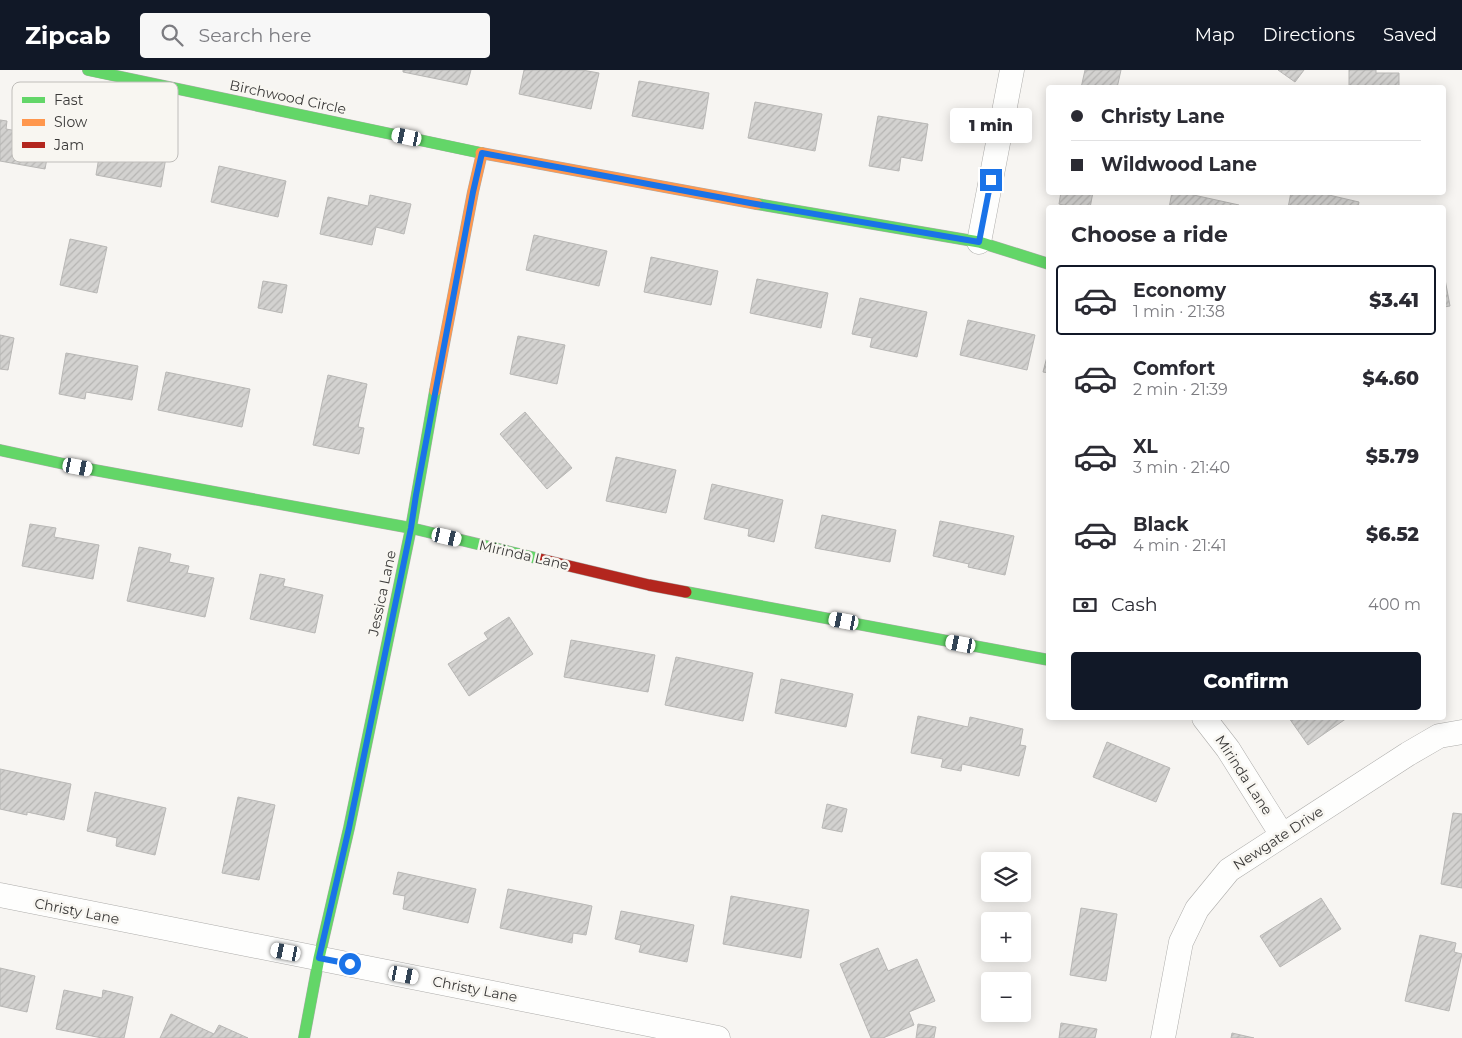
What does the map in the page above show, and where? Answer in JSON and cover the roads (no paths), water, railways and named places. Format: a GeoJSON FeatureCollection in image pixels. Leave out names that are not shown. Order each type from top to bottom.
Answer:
{"type":"FeatureCollection","features":[{"type":"Feature","properties":{"kind":"street","name":"Birchwood Circle"},"geometry":{"type":"LineString","coordinates":[[88,70],[145,82]]}},
{"type":"Feature","properties":{"kind":"street"},"geometry":{"type":"LineString","coordinates":[[1012,70],[979,242],[1046,263]]}},
{"type":"Feature","properties":{"kind":"street","name":"Birchwood Circle"},"geometry":{"type":"LineString","coordinates":[[178,89],[482,153],[750,203],[979,242]]}},
{"type":"Feature","properties":{"kind":"street","name":"Jessica Lane"},"geometry":{"type":"LineString","coordinates":[[304,1038],[319,958],[349,828],[411,528],[421,466],[482,153]]}},
{"type":"Feature","properties":{"kind":"street","name":"Mirinda Lane"},"geometry":{"type":"LineString","coordinates":[[0,450],[78,467],[411,528],[649,585],[1046,659]]}},
{"type":"Feature","properties":{"kind":"street","name":"Mirinda Lane"},"geometry":{"type":"LineString","coordinates":[[1206,720],[1228,749],[1282,835]]}},
{"type":"Feature","properties":{"kind":"street","name":"Newgate Drive"},"geometry":{"type":"LineString","coordinates":[[1163,1038],[1181,942],[1197,909],[1229,870],[1408,754],[1439,736],[1462,732]]}},
{"type":"Feature","properties":{"kind":"street","name":"Christy Lane"},"geometry":{"type":"LineString","coordinates":[[0,895],[716,1037]]}}]}
